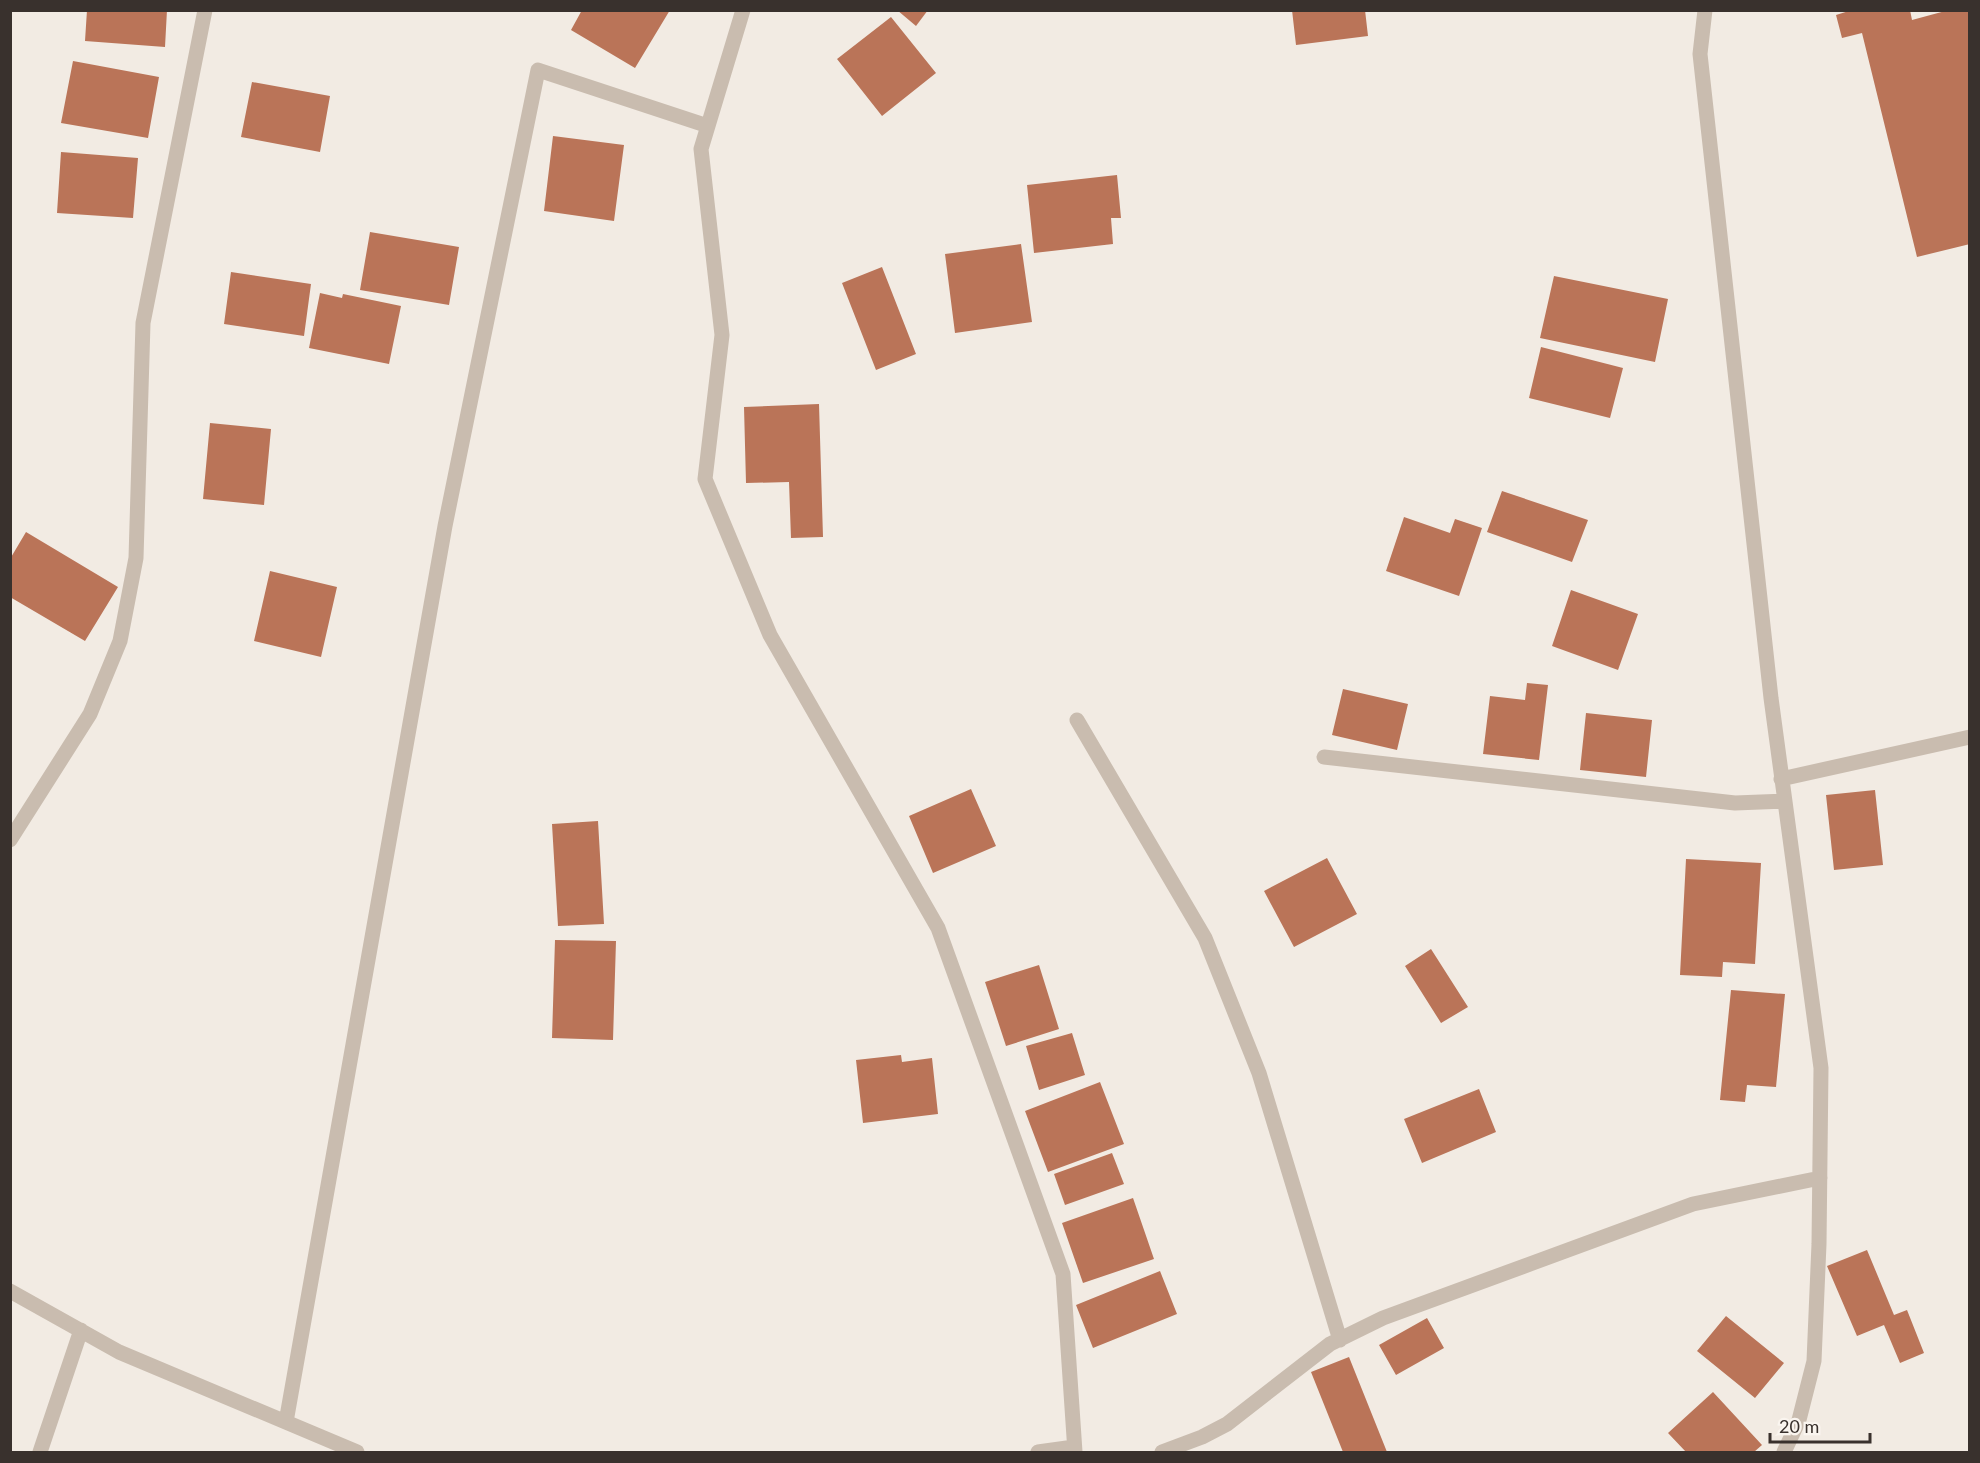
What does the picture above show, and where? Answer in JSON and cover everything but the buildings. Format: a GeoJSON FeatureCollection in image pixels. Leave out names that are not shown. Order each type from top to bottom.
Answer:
{"type":"FeatureCollection","features":[{"type":"Feature","properties":{"kind":"street"},"geometry":{"type":"LineString","coordinates":[[10,840],[90,714],[120,641],[136,558],[142,324],[205,10]]}},
{"type":"Feature","properties":{"kind":"street"},"geometry":{"type":"LineString","coordinates":[[743,10],[701,149],[722,335],[705,479],[770,635],[938,928],[1063,1274],[1074,1450],[1038,1452]]}},
{"type":"Feature","properties":{"kind":"street"},"geometry":{"type":"LineString","coordinates":[[1705,10],[1700,54],[1782,779],[1821,1068],[1814,1361],[1799,1420],[1784,1452]]}},
{"type":"Feature","properties":{"kind":"street"},"geometry":{"type":"LineString","coordinates":[[286,1422],[445,526],[538,70],[708,126]]}},
{"type":"Feature","properties":{"kind":"street"},"geometry":{"type":"LineString","coordinates":[[1077,720],[1205,938],[1259,1073],[1340,1340]]}},
{"type":"Feature","properties":{"kind":"street"},"geometry":{"type":"LineString","coordinates":[[1782,779],[1970,737]]}},
{"type":"Feature","properties":{"kind":"street"},"geometry":{"type":"LineString","coordinates":[[1324,757],[1735,803],[1785,801]]}},
{"type":"Feature","properties":{"kind":"street"},"geometry":{"type":"LineString","coordinates":[[1162,1452],[1202,1437],[1227,1424],[1340,1340],[1383,1318],[1693,1204],[1820,1178]]}},
{"type":"Feature","properties":{"kind":"street"},"geometry":{"type":"LineString","coordinates":[[10,1291],[119,1352],[357,1452]]}},
{"type":"Feature","properties":{"kind":"street"},"geometry":{"type":"LineString","coordinates":[[40,1452],[81,1330]]}}]}
